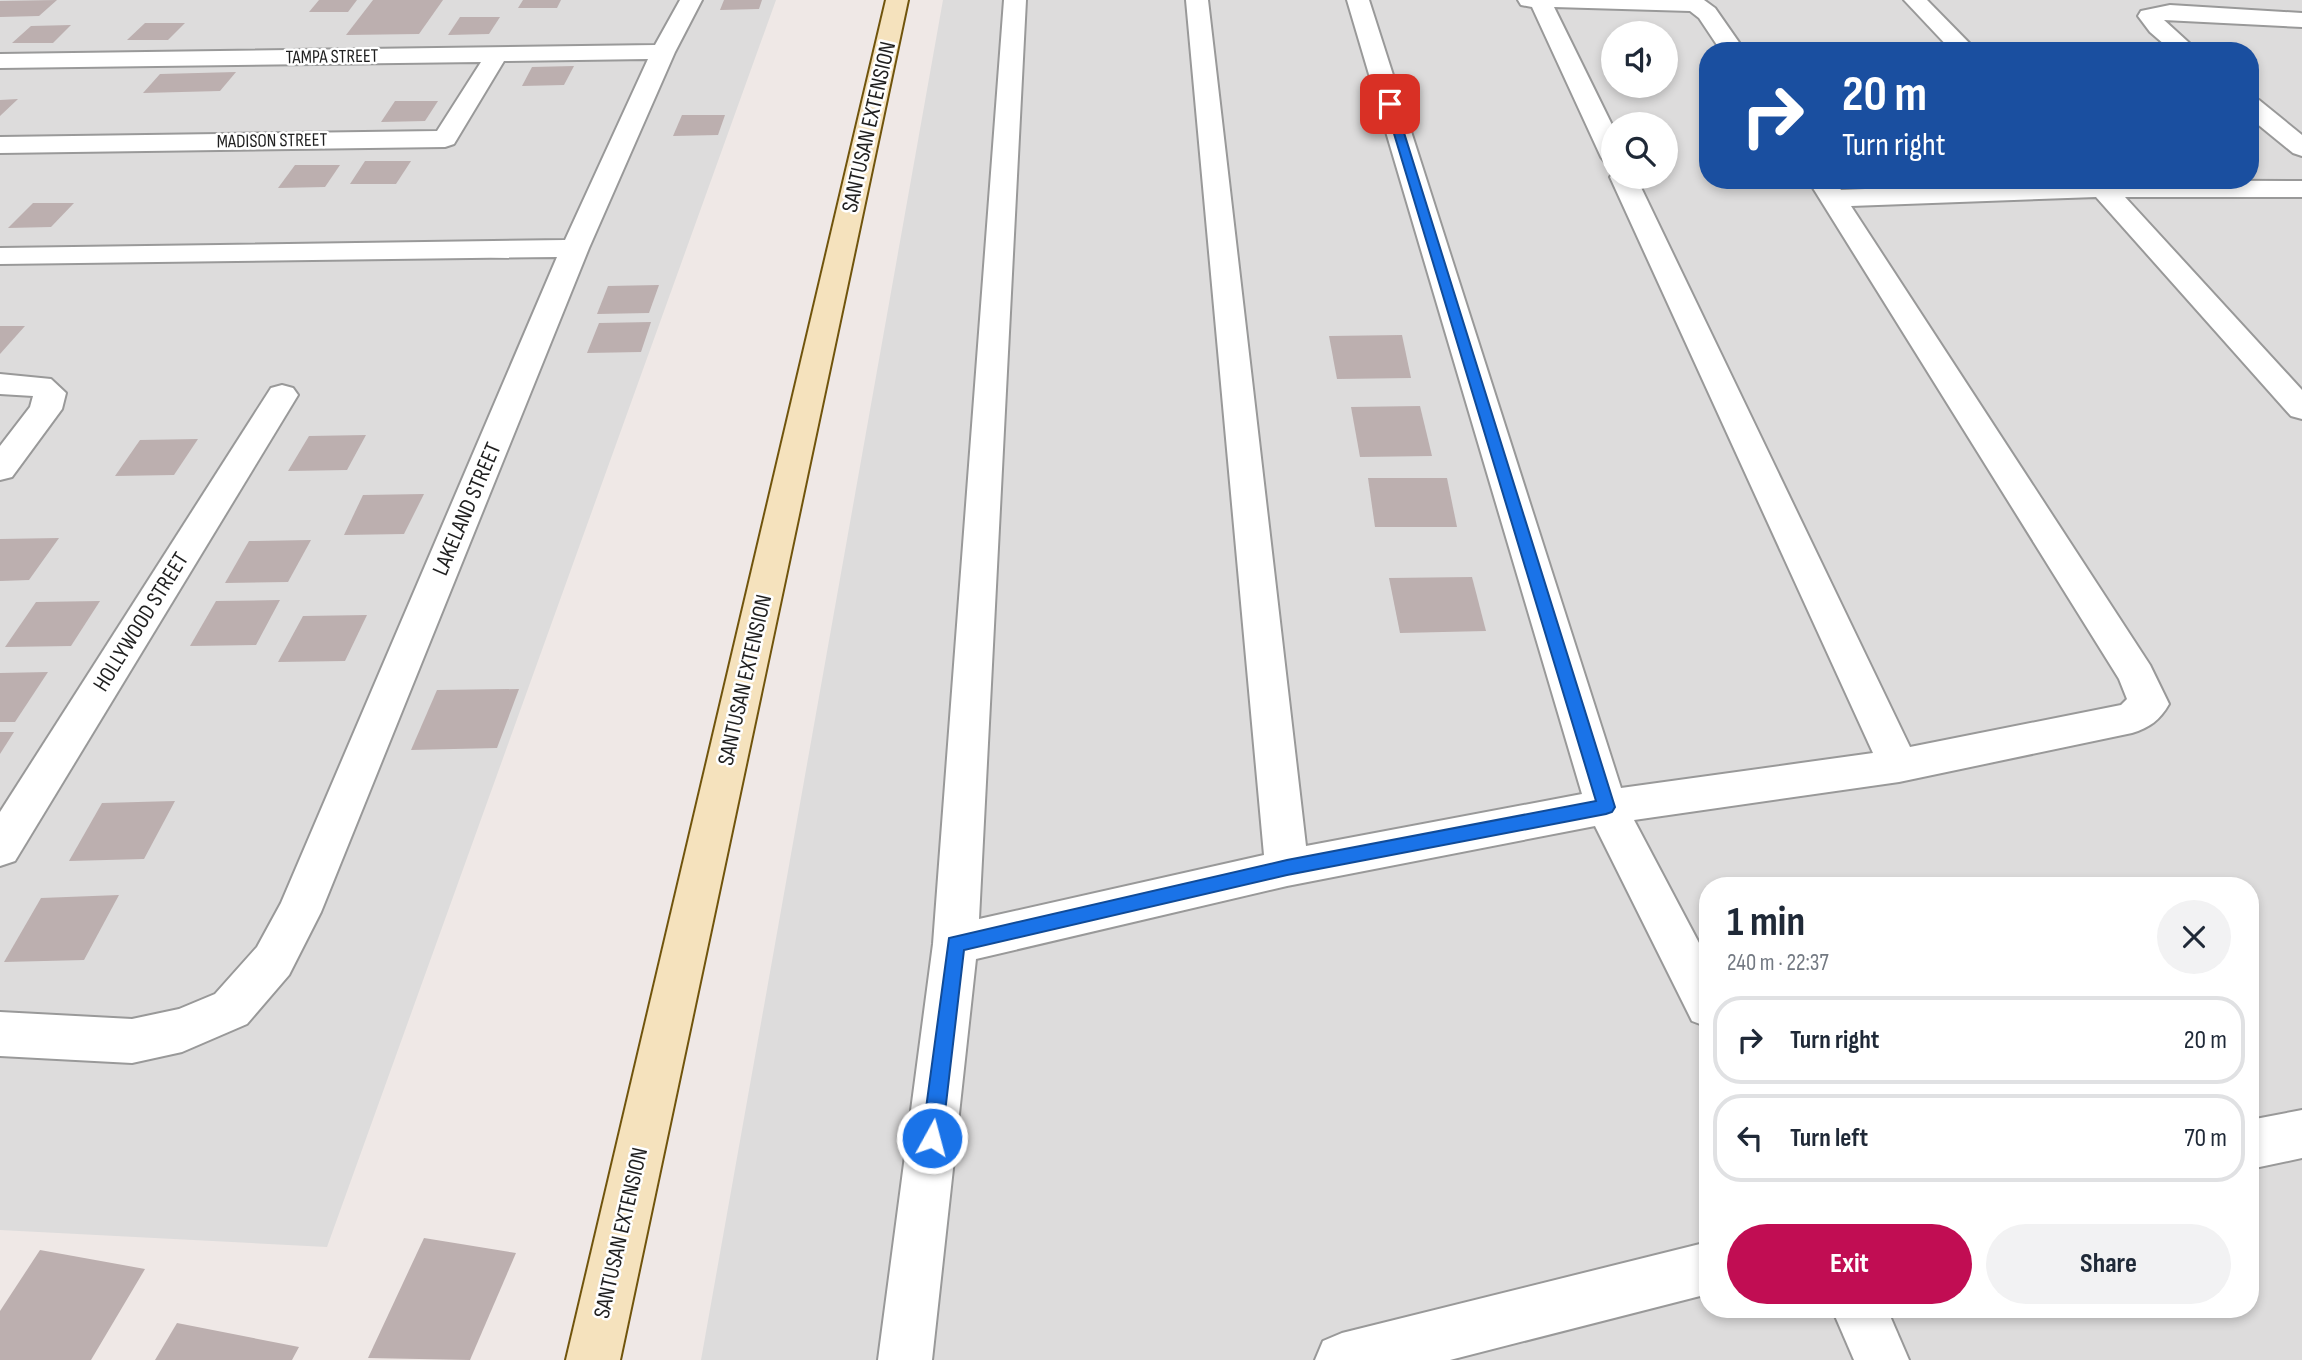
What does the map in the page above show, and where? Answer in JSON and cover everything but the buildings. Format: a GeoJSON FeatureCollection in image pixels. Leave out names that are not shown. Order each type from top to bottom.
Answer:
{"type":"FeatureCollection","features":[{"type":"Feature","properties":{"kind":"street","name":"LAKELAND STREET"},"geometry":{"type":"LineString","coordinates":[[0,1034],[132,1041],[181,1030],[231,1009],[273,961],[299,912],[575,247],[663,52],[691,0]]}},
{"type":"Feature","properties":{"kind":"street","name":"SANTUSAN EXTENSION"},"geometry":{"type":"LineString","coordinates":[[593,1360],[897,0]]}},
{"type":"Feature","properties":{"kind":"street"},"geometry":{"type":"LineString","coordinates":[[905,1360],[955,944],[1015,0]]}},
{"type":"Feature","properties":{"kind":"street"},"geometry":{"type":"LineString","coordinates":[[1197,0],[1287,868]]}},
{"type":"Feature","properties":{"kind":"street"},"geometry":{"type":"LineString","coordinates":[[1358,0],[1606,807],[1699,988]]}},
{"type":"Feature","properties":{"kind":"street"},"geometry":{"type":"LineString","coordinates":[[1914,0],[1956,42]]}},
{"type":"Feature","properties":{"kind":"street"},"geometry":{"type":"LineString","coordinates":[[1601,131],[1535,1],[1695,4],[1707,13],[1727,42]]}},
{"type":"Feature","properties":{"kind":"street"},"geometry":{"type":"LineString","coordinates":[[2176,42],[2149,16],[2169,12],[2302,20]]}},
{"type":"Feature","properties":{"kind":"street","name":"TAMPA STREET"},"geometry":{"type":"LineString","coordinates":[[0,61],[663,52]]}},
{"type":"Feature","properties":{"kind":"street","name":"MADISON STREET"},"geometry":{"type":"LineString","coordinates":[[0,145],[445,139],[497,54]]}},
{"type":"Feature","properties":{"kind":"street"},"geometry":{"type":"LineString","coordinates":[[2259,112],[2302,148]]}},
{"type":"Feature","properties":{"kind":"street"},"geometry":{"type":"LineString","coordinates":[[2259,188],[2302,189]]}},
{"type":"Feature","properties":{"kind":"street"},"geometry":{"type":"LineString","coordinates":[[1629,189],[1899,766]]}},
{"type":"Feature","properties":{"kind":"street"},"geometry":{"type":"LineString","coordinates":[[955,944],[1287,868],[1606,807],[1899,766],[2132,718],[2149,704],[2136,675],[1827,189]]}},
{"type":"Feature","properties":{"kind":"street"},"geometry":{"type":"LineString","coordinates":[[2104,189],[2302,409]]}},
{"type":"Feature","properties":{"kind":"street"},"geometry":{"type":"LineString","coordinates":[[0,256],[575,247]]}},
{"type":"Feature","properties":{"kind":"street"},"geometry":{"type":"LineString","coordinates":[[0,384],[40,386],[50,393],[46,409],[0,469]]}},
{"type":"Feature","properties":{"kind":"street","name":"HOLLYWOOD STREET"},"geometry":{"type":"LineString","coordinates":[[0,848],[282,395]]}},
{"type":"Feature","properties":{"kind":"street"},"geometry":{"type":"LineString","coordinates":[[2259,1143],[2302,1134]]}},
{"type":"Feature","properties":{"kind":"street"},"geometry":{"type":"LineString","coordinates":[[1342,1360],[1699,1270]]}},
{"type":"Feature","properties":{"kind":"street"},"geometry":{"type":"LineString","coordinates":[[1863,1318],[1882,1360]]}},
{"type":"Feature","properties":{"kind":"shaded area"},"geometry":{"type":"Polygon","coordinates":[[[0,0],[776,0],[327,1247],[0,1230],[0,0]]]}},
{"type":"Feature","properties":{"kind":"shaded area"},"geometry":{"type":"Polygon","coordinates":[[[943,0],[2302,0],[2302,1360],[701,1360],[943,0]]]}},
{"type":"Feature","properties":{"kind":"route"},"geometry":{"type":"LineString","coordinates":[[932,1138],[955,944],[1287,868],[1606,807],[1390,104]]}}]}
